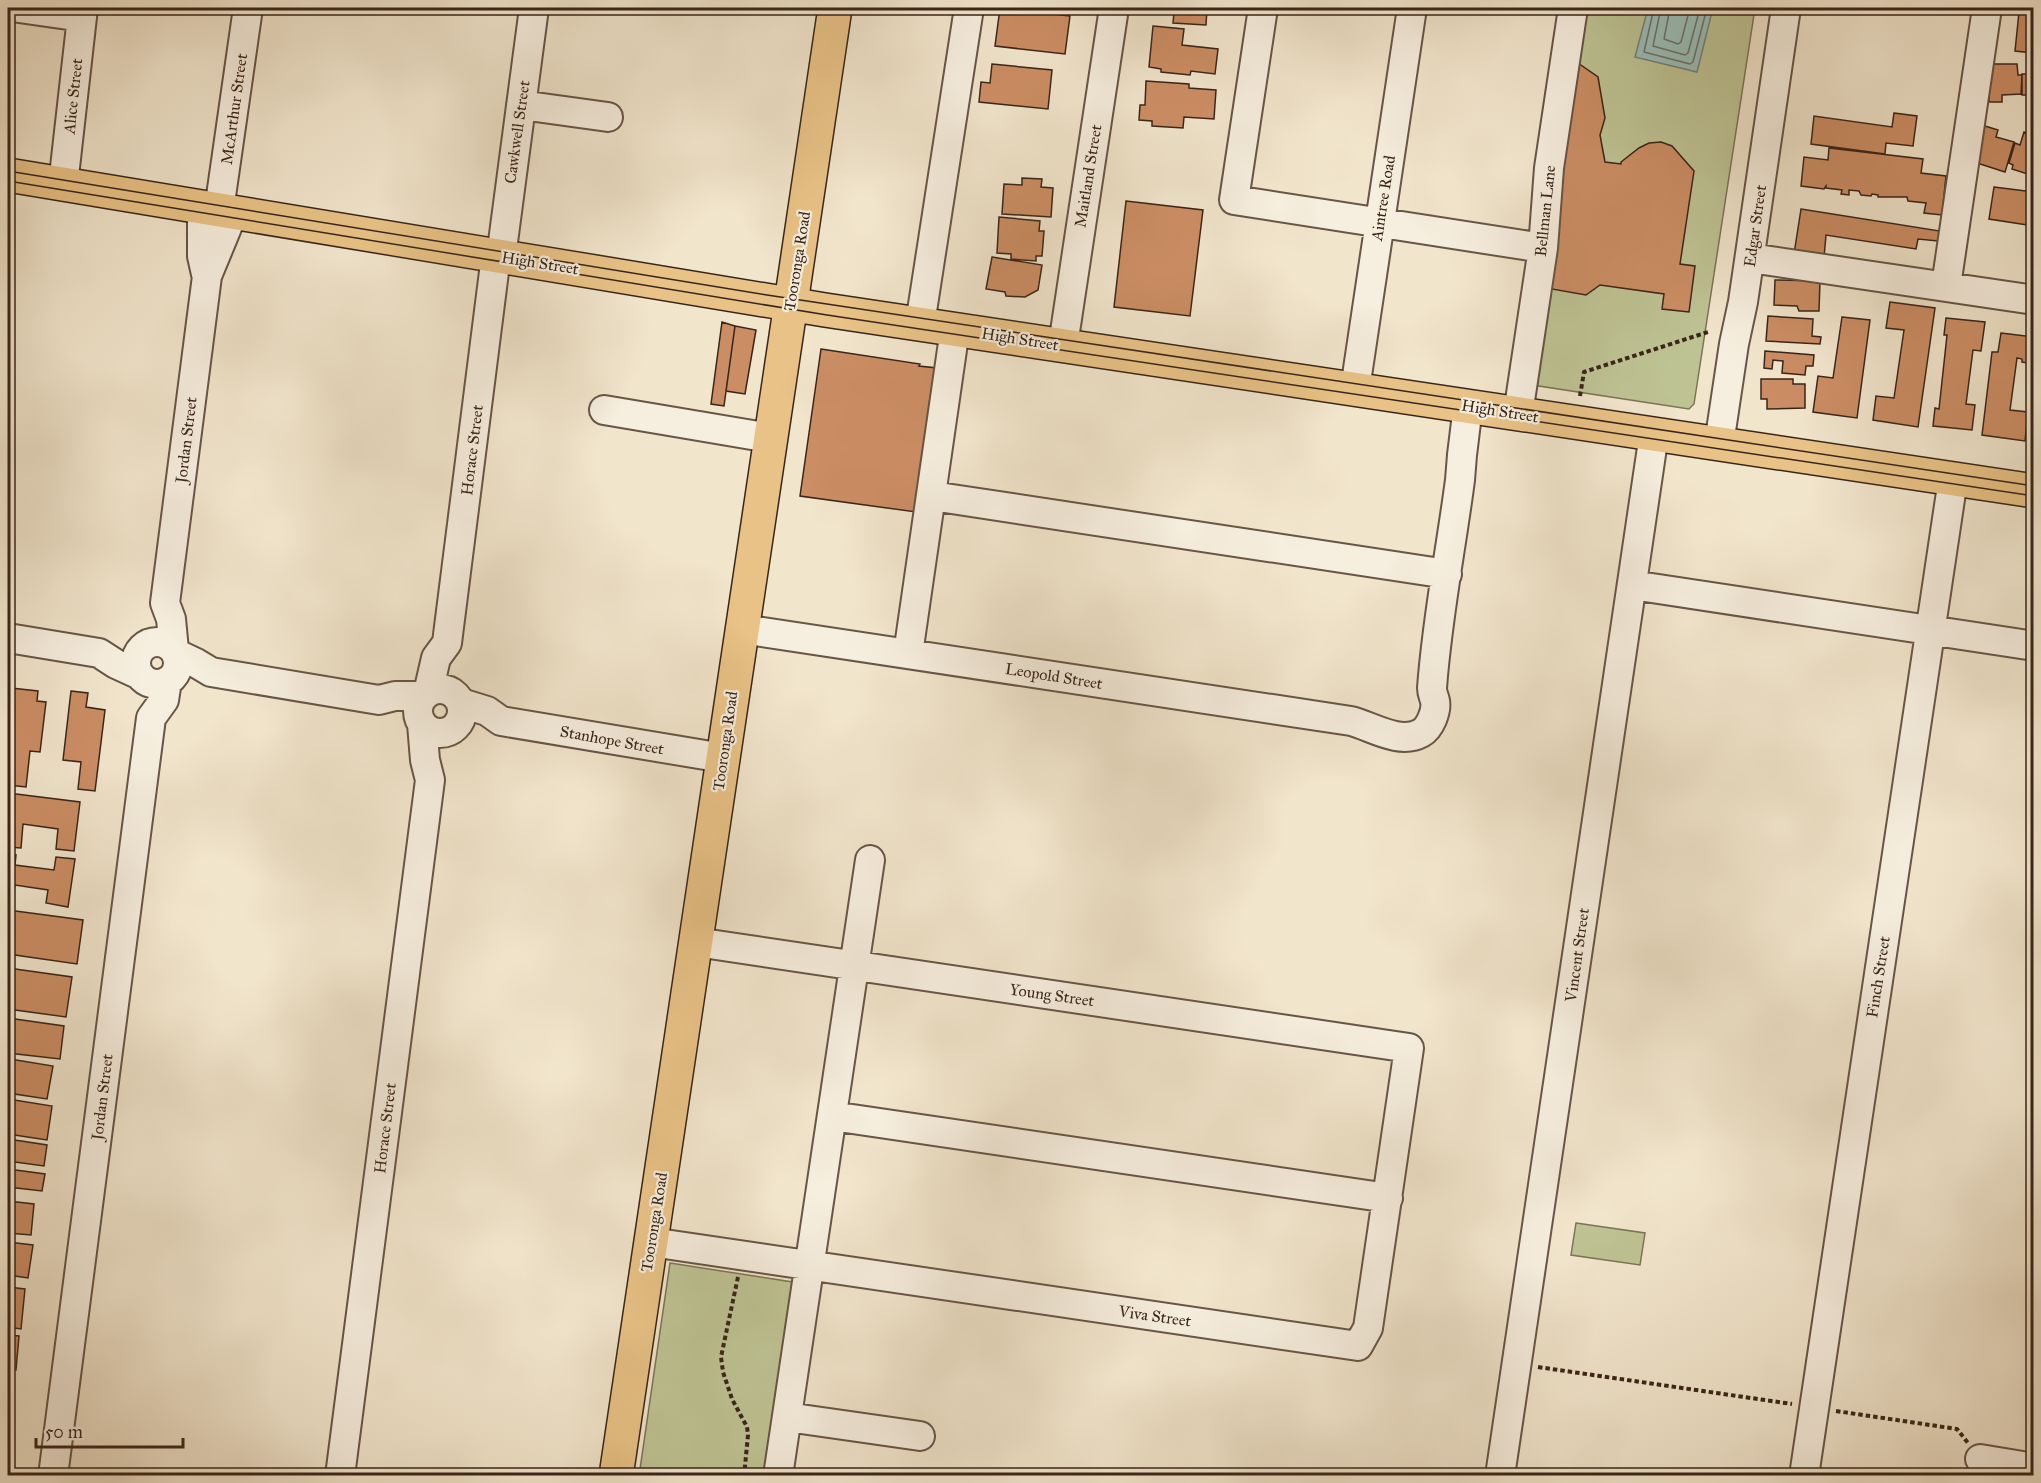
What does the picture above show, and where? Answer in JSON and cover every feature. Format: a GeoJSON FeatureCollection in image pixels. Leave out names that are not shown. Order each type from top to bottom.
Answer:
{"type":"FeatureCollection","features":[{"type":"Feature","properties":{"kind":"main road","name":"Tooronga Road"},"geometry":{"type":"LineString","coordinates":[[616,1476],[835,8]]}},
{"type":"Feature","properties":{"kind":"main road","name":"High Street"},"geometry":{"type":"LineString","coordinates":[[8,175],[790,304],[2034,491]]}},
{"type":"Feature","properties":{"kind":"street"},"geometry":{"type":"LineString","coordinates":[[20,8],[82,12]]}},
{"type":"Feature","properties":{"kind":"street","name":"McArthur Street"},"geometry":{"type":"LineString","coordinates":[[218,210],[248,8]]}},
{"type":"Feature","properties":{"kind":"street","name":"Cawkwell Street"},"geometry":{"type":"LineString","coordinates":[[498,256],[534,8]]}},
{"type":"Feature","properties":{"kind":"street"},"geometry":{"type":"LineString","coordinates":[[920,324],[969,8]]}},
{"type":"Feature","properties":{"kind":"street","name":"Maitland Street"},"geometry":{"type":"LineString","coordinates":[[1062,345],[1114,8]]}},
{"type":"Feature","properties":{"kind":"street"},"geometry":{"type":"LineString","coordinates":[[1263,8],[1234,200],[1542,248]]}},
{"type":"Feature","properties":{"kind":"street","name":"Aintree Road"},"geometry":{"type":"LineString","coordinates":[[1355,389],[1412,8]]}},
{"type":"Feature","properties":{"kind":"street","name":"Bellman Lane"},"geometry":{"type":"LineString","coordinates":[[1518,414],[1542,248],[1549,168],[1573,8]]}},
{"type":"Feature","properties":{"kind":"street","name":"Edgar Street"},"geometry":{"type":"LineString","coordinates":[[1719,444],[1750,258],[1786,8]]}},
{"type":"Feature","properties":{"kind":"street"},"geometry":{"type":"LineString","coordinates":[[1946,286],[1987,8]]}},
{"type":"Feature","properties":{"kind":"street","name":"Alice Street"},"geometry":{"type":"LineString","coordinates":[[63,185],[82,12]]}},
{"type":"Feature","properties":{"kind":"street"},"geometry":{"type":"LineString","coordinates":[[521,105],[608,117]]}},
{"type":"Feature","properties":{"kind":"street","name":"Jordan Street"},"geometry":{"type":"LineString","coordinates":[[52,1476],[151,718],[164,700],[157,664],[171,620],[165,603],[207,276],[202,256],[218,210]]}},
{"type":"Feature","properties":{"kind":"street","name":"Horace Street"},"geometry":{"type":"LineString","coordinates":[[430,780],[440,763],[456,714],[453,660],[447,643],[498,256]]}},
{"type":"Feature","properties":{"kind":"street"},"geometry":{"type":"LineString","coordinates":[[1750,258],[2034,300]]}},
{"type":"Feature","properties":{"kind":"street"},"geometry":{"type":"LineString","coordinates":[[908,654],[955,329]]}},
{"type":"Feature","properties":{"kind":"street","name":"Leopold Street"},"geometry":{"type":"LineString","coordinates":[[742,629],[1367,724],[1416,726],[1424,700],[1432,692],[1461,480],[1461,455],[1468,406]]}},
{"type":"Feature","properties":{"kind":"street"},"geometry":{"type":"LineString","coordinates":[[604,410],[770,438]]}},
{"type":"Feature","properties":{"kind":"street","name":"Vincent Street"},"geometry":{"type":"LineString","coordinates":[[1500,1476],[1654,434]]}},
{"type":"Feature","properties":{"kind":"street","name":"Finch Street"},"geometry":{"type":"LineString","coordinates":[[1804,1476],[1823,1409],[1930,630],[1953,479]]}},
{"type":"Feature","properties":{"kind":"street"},"geometry":{"type":"LineString","coordinates":[[932,496],[1447,574]]}},
{"type":"Feature","properties":{"kind":"street"},"geometry":{"type":"LineString","coordinates":[[1632,585],[2034,646]]}},
{"type":"Feature","properties":{"kind":"street"},"geometry":{"type":"LineString","coordinates":[[8,638],[99,653],[118,648],[157,664],[196,663],[211,672],[379,700],[395,696],[423,708],[435,732],[443,733],[456,714],[451,692],[443,689],[435,689],[423,708]]}},
{"type":"Feature","properties":{"kind":"street","name":"Horace Street"},"geometry":{"type":"LineString","coordinates":[[340,1476],[430,780],[425,760],[423,708],[436,658],[447,643]]}},
{"type":"Feature","properties":{"kind":"street","name":"Stanhope Street"},"geometry":{"type":"LineString","coordinates":[[456,714],[487,711],[501,721],[723,758]]}},
{"type":"Feature","properties":{"kind":"street"},"geometry":{"type":"LineString","coordinates":[[778,1476],[870,860]]}},
{"type":"Feature","properties":{"kind":"street","name":"Young Street"},"geometry":{"type":"LineString","coordinates":[[696,942],[1409,1048]]}},
{"type":"Feature","properties":{"kind":"street","name":"Viva Street"},"geometry":{"type":"LineString","coordinates":[[651,1242],[1358,1346],[1368,1328],[1409,1048]]}},
{"type":"Feature","properties":{"kind":"street"},"geometry":{"type":"LineString","coordinates":[[832,1116],[1388,1198]]}},
{"type":"Feature","properties":{"kind":"street"},"geometry":{"type":"LineString","coordinates":[[787,1417],[920,1436]]}},
{"type":"Feature","properties":{"kind":"street"},"geometry":{"type":"LineString","coordinates":[[1974,1451],[2034,1468]]}},
{"type":"Feature","properties":{"kind":"path"},"geometry":{"type":"LineString","coordinates":[[1580,396],[1584,372],[1708,332]]}},
{"type":"Feature","properties":{"kind":"path"},"geometry":{"type":"LineString","coordinates":[[743,1256],[721,1357],[723,1372],[732,1399],[747,1426],[744,1476]]}},
{"type":"Feature","properties":{"kind":"path"},"geometry":{"type":"LineString","coordinates":[[1537,1367],[1957,1429],[1974,1451]]}},
{"type":"Feature","properties":{"kind":"green space"},"geometry":{"type":"Polygon","coordinates":[[[1584,8],[1755,8],[1694,404],[1689,409],[1526,384],[1584,8]]]}},
{"type":"Feature","properties":{"kind":"green space"},"geometry":{"type":"Polygon","coordinates":[[[1576,1223],[1645,1233],[1640,1265],[1571,1255],[1576,1223]]]}},
{"type":"Feature","properties":{"kind":"green space"},"geometry":{"type":"Polygon","coordinates":[[[670,1263],[799,1283],[770,1475],[639,1476],[670,1263]]]}},
{"type":"Feature","properties":{"kind":"water"},"geometry":{"type":"Polygon","coordinates":[[[1648,8],[1713,8],[1697,72],[1635,57],[1648,8]]]}},
{"type":"Feature","properties":{"kind":"building"},"geometry":{"type":"Polygon","coordinates":[[[1000,8],[1070,16],[1065,54],[995,46],[1000,8]]]}},
{"type":"Feature","properties":{"kind":"building"},"geometry":{"type":"Polygon","coordinates":[[[1161,8],[1207,8],[1206,25],[1173,23],[1174,12],[1160,10],[1161,8]]]}},
{"type":"Feature","properties":{"kind":"building"},"geometry":{"type":"Polygon","coordinates":[[[2019,12],[2034,14],[2034,60],[2033,53],[2015,51],[2019,12]]]}},
{"type":"Feature","properties":{"kind":"building"},"geometry":{"type":"Polygon","coordinates":[[[1153,26],[1184,29],[1182,45],[1218,49],[1215,74],[1191,71],[1190,75],[1161,72],[1161,69],[1149,67],[1153,26]]]}},
{"type":"Feature","properties":{"kind":"building"},"geometry":{"type":"Polygon","coordinates":[[[1578,63],[1598,77],[1605,118],[1600,135],[1605,162],[1621,164],[1639,148],[1649,143],[1661,142],[1672,146],[1694,171],[1680,264],[1695,266],[1689,312],[1662,309],[1664,294],[1600,285],[1586,295],[1546,288],[1578,63]]]}},
{"type":"Feature","properties":{"kind":"building"},"geometry":{"type":"Polygon","coordinates":[[[992,64],[1052,70],[1048,109],[979,102],[981,82],[990,83],[992,64]]]}},
{"type":"Feature","properties":{"kind":"building"},"geometry":{"type":"Polygon","coordinates":[[[1989,64],[2017,64],[2018,75],[2022,75],[2021,94],[2002,95],[2002,102],[1989,102],[1989,64]]]}},
{"type":"Feature","properties":{"kind":"building"},"geometry":{"type":"Polygon","coordinates":[[[2027,68],[2034,68],[2034,107],[2027,107],[2027,95],[2022,95],[2022,74],[2027,74],[2027,68]]]}},
{"type":"Feature","properties":{"kind":"building"},"geometry":{"type":"Polygon","coordinates":[[[1146,81],[1189,84],[1189,88],[1216,90],[1214,119],[1184,117],[1183,128],[1152,126],[1152,121],[1139,120],[1140,105],[1145,105],[1146,81]]]}},
{"type":"Feature","properties":{"kind":"building"},"geometry":{"type":"Polygon","coordinates":[[[1894,113],[1917,116],[1913,146],[1886,143],[1885,154],[1811,144],[1814,116],[1892,127],[1894,113]]]}},
{"type":"Feature","properties":{"kind":"building"},"geometry":{"type":"Polygon","coordinates":[[[1985,126],[1998,130],[1996,137],[2014,142],[2005,172],[1974,162],[1985,126]]]}},
{"type":"Feature","properties":{"kind":"building"},"geometry":{"type":"Polygon","coordinates":[[[2024,132],[2034,136],[2034,176],[2012,169],[2013,165],[2009,163],[2015,143],[2020,145],[2024,132]]]}},
{"type":"Feature","properties":{"kind":"building"},"geometry":{"type":"Polygon","coordinates":[[[1829,148],[1923,159],[1921,173],[1946,176],[1942,215],[1924,213],[1926,203],[1908,201],[1907,197],[1861,195],[1859,191],[1849,190],[1849,195],[1841,194],[1842,190],[1826,188],[1826,186],[1824,189],[1801,186],[1804,157],[1828,160],[1829,148]]]}},
{"type":"Feature","properties":{"kind":"building"},"geometry":{"type":"Polygon","coordinates":[[[1022,178],[1042,179],[1041,187],[1053,188],[1051,217],[1002,214],[1004,184],[1022,185],[1022,178]]]}},
{"type":"Feature","properties":{"kind":"building"},"geometry":{"type":"Polygon","coordinates":[[[1994,187],[2034,192],[2034,226],[1989,219],[1994,187]]]}},
{"type":"Feature","properties":{"kind":"building"},"geometry":{"type":"Polygon","coordinates":[[[1126,201],[1203,210],[1190,316],[1114,307],[1126,201]]]}},
{"type":"Feature","properties":{"kind":"building"},"geometry":{"type":"Polygon","coordinates":[[[1801,209],[1940,231],[1938,241],[1918,239],[1916,249],[1826,235],[1824,258],[1794,254],[1801,209]]]}},
{"type":"Feature","properties":{"kind":"building"},"geometry":{"type":"Polygon","coordinates":[[[999,217],[1040,221],[1039,231],[1044,231],[1042,256],[1036,256],[1036,261],[1011,259],[1011,254],[997,253],[999,217]]]}},
{"type":"Feature","properties":{"kind":"building"},"geometry":{"type":"Polygon","coordinates":[[[992,257],[1042,265],[1038,290],[1025,297],[1006,296],[1005,292],[986,289],[992,257]]]}},
{"type":"Feature","properties":{"kind":"building"},"geometry":{"type":"Polygon","coordinates":[[[1775,280],[1820,281],[1819,311],[1799,311],[1797,306],[1774,305],[1775,280]]]}},
{"type":"Feature","properties":{"kind":"building"},"geometry":{"type":"Polygon","coordinates":[[[1890,302],[1935,308],[1918,427],[1873,420],[1876,396],[1894,398],[1904,330],[1886,328],[1890,302]]]}},
{"type":"Feature","properties":{"kind":"building"},"geometry":{"type":"Polygon","coordinates":[[[1768,316],[1813,319],[1812,336],[1821,337],[1820,344],[1766,341],[1768,316]]]}},
{"type":"Feature","properties":{"kind":"building"},"geometry":{"type":"Polygon","coordinates":[[[1842,317],[1870,320],[1857,418],[1813,412],[1818,376],[1833,378],[1842,317]]]}},
{"type":"Feature","properties":{"kind":"building"},"geometry":{"type":"Polygon","coordinates":[[[1946,318],[1985,322],[1981,351],[1973,350],[1966,404],[1975,405],[1972,430],[1933,426],[1935,408],[1939,409],[1947,335],[1944,335],[1946,318]]]}},
{"type":"Feature","properties":{"kind":"building"},"geometry":{"type":"Polygon","coordinates":[[[722,322],[735,326],[724,406],[711,404],[722,322]]]}},
{"type":"Feature","properties":{"kind":"building"},"geometry":{"type":"Polygon","coordinates":[[[735,326],[756,330],[745,394],[726,391],[735,326]]]}},
{"type":"Feature","properties":{"kind":"building"},"geometry":{"type":"Polygon","coordinates":[[[2001,333],[2034,337],[2034,364],[2022,362],[2022,359],[2017,358],[2010,410],[2028,412],[2025,441],[1982,435],[1992,352],[1998,352],[2001,333]]]}},
{"type":"Feature","properties":{"kind":"building"},"geometry":{"type":"Polygon","coordinates":[[[821,349],[937,368],[916,512],[800,496],[821,349]]]}},
{"type":"Feature","properties":{"kind":"building"},"geometry":{"type":"Polygon","coordinates":[[[1765,351],[1814,355],[1813,366],[1806,366],[1805,375],[1782,373],[1783,361],[1773,360],[1772,369],[1764,368],[1765,351]]]}},
{"type":"Feature","properties":{"kind":"building"},"geometry":{"type":"Polygon","coordinates":[[[1761,379],[1793,379],[1793,384],[1805,384],[1805,408],[1767,409],[1767,399],[1761,399],[1761,379]]]}},
{"type":"Feature","properties":{"kind":"building"},"geometry":{"type":"Polygon","coordinates":[[[11,688],[38,691],[37,701],[46,702],[40,752],[30,751],[26,787],[8,785],[8,717],[11,688]]]}},
{"type":"Feature","properties":{"kind":"building"},"geometry":{"type":"Polygon","coordinates":[[[71,691],[88,693],[86,707],[105,710],[95,791],[78,789],[81,762],[63,760],[71,691]]]}},
{"type":"Feature","properties":{"kind":"building"},"geometry":{"type":"Polygon","coordinates":[[[8,793],[80,802],[74,851],[56,849],[58,829],[23,824],[21,848],[8,847],[8,793]]]}},
{"type":"Feature","properties":{"kind":"building"},"geometry":{"type":"Polygon","coordinates":[[[8,854],[16,855],[15,865],[54,870],[56,857],[75,859],[68,907],[46,903],[48,890],[15,885],[12,901],[8,900],[8,854]]]}},
{"type":"Feature","properties":{"kind":"building"},"geometry":{"type":"Polygon","coordinates":[[[8,910],[83,920],[77,964],[8,954],[8,910]]]}},
{"type":"Feature","properties":{"kind":"building"},"geometry":{"type":"Polygon","coordinates":[[[8,968],[72,977],[66,1017],[8,1009],[8,968]]]}},
{"type":"Feature","properties":{"kind":"building"},"geometry":{"type":"Polygon","coordinates":[[[8,1018],[64,1026],[60,1059],[8,1053],[8,1018]]]}},
{"type":"Feature","properties":{"kind":"building"},"geometry":{"type":"Polygon","coordinates":[[[10,1059],[53,1066],[47,1099],[8,1093],[10,1059]]]}},
{"type":"Feature","properties":{"kind":"building"},"geometry":{"type":"Polygon","coordinates":[[[8,1099],[52,1106],[47,1140],[8,1134],[8,1099]]]}},
{"type":"Feature","properties":{"kind":"building"},"geometry":{"type":"Polygon","coordinates":[[[8,1139],[47,1145],[44,1166],[8,1161],[8,1139]]]}},
{"type":"Feature","properties":{"kind":"building"},"geometry":{"type":"Polygon","coordinates":[[[8,1169],[45,1174],[42,1191],[8,1187],[8,1169]]]}},
{"type":"Feature","properties":{"kind":"building"},"geometry":{"type":"Polygon","coordinates":[[[8,1201],[34,1204],[31,1235],[8,1233],[8,1201]]]}},
{"type":"Feature","properties":{"kind":"building"},"geometry":{"type":"Polygon","coordinates":[[[8,1242],[33,1245],[28,1278],[8,1275],[8,1242]]]}},
{"type":"Feature","properties":{"kind":"building"},"geometry":{"type":"Polygon","coordinates":[[[8,1287],[25,1289],[21,1329],[8,1327],[8,1287]]]}},
{"type":"Feature","properties":{"kind":"building"},"geometry":{"type":"Polygon","coordinates":[[[8,1335],[19,1336],[16,1370],[8,1369],[8,1335]]]}},
{"type":"Feature","properties":{"kind":"tram line"},"geometry":{"type":"LineString","coordinates":[[8,171],[767,295],[2034,486]]}},
{"type":"Feature","properties":{"kind":"tram line"},"geometry":{"type":"LineString","coordinates":[[8,181],[827,315],[2034,496]]}}]}
